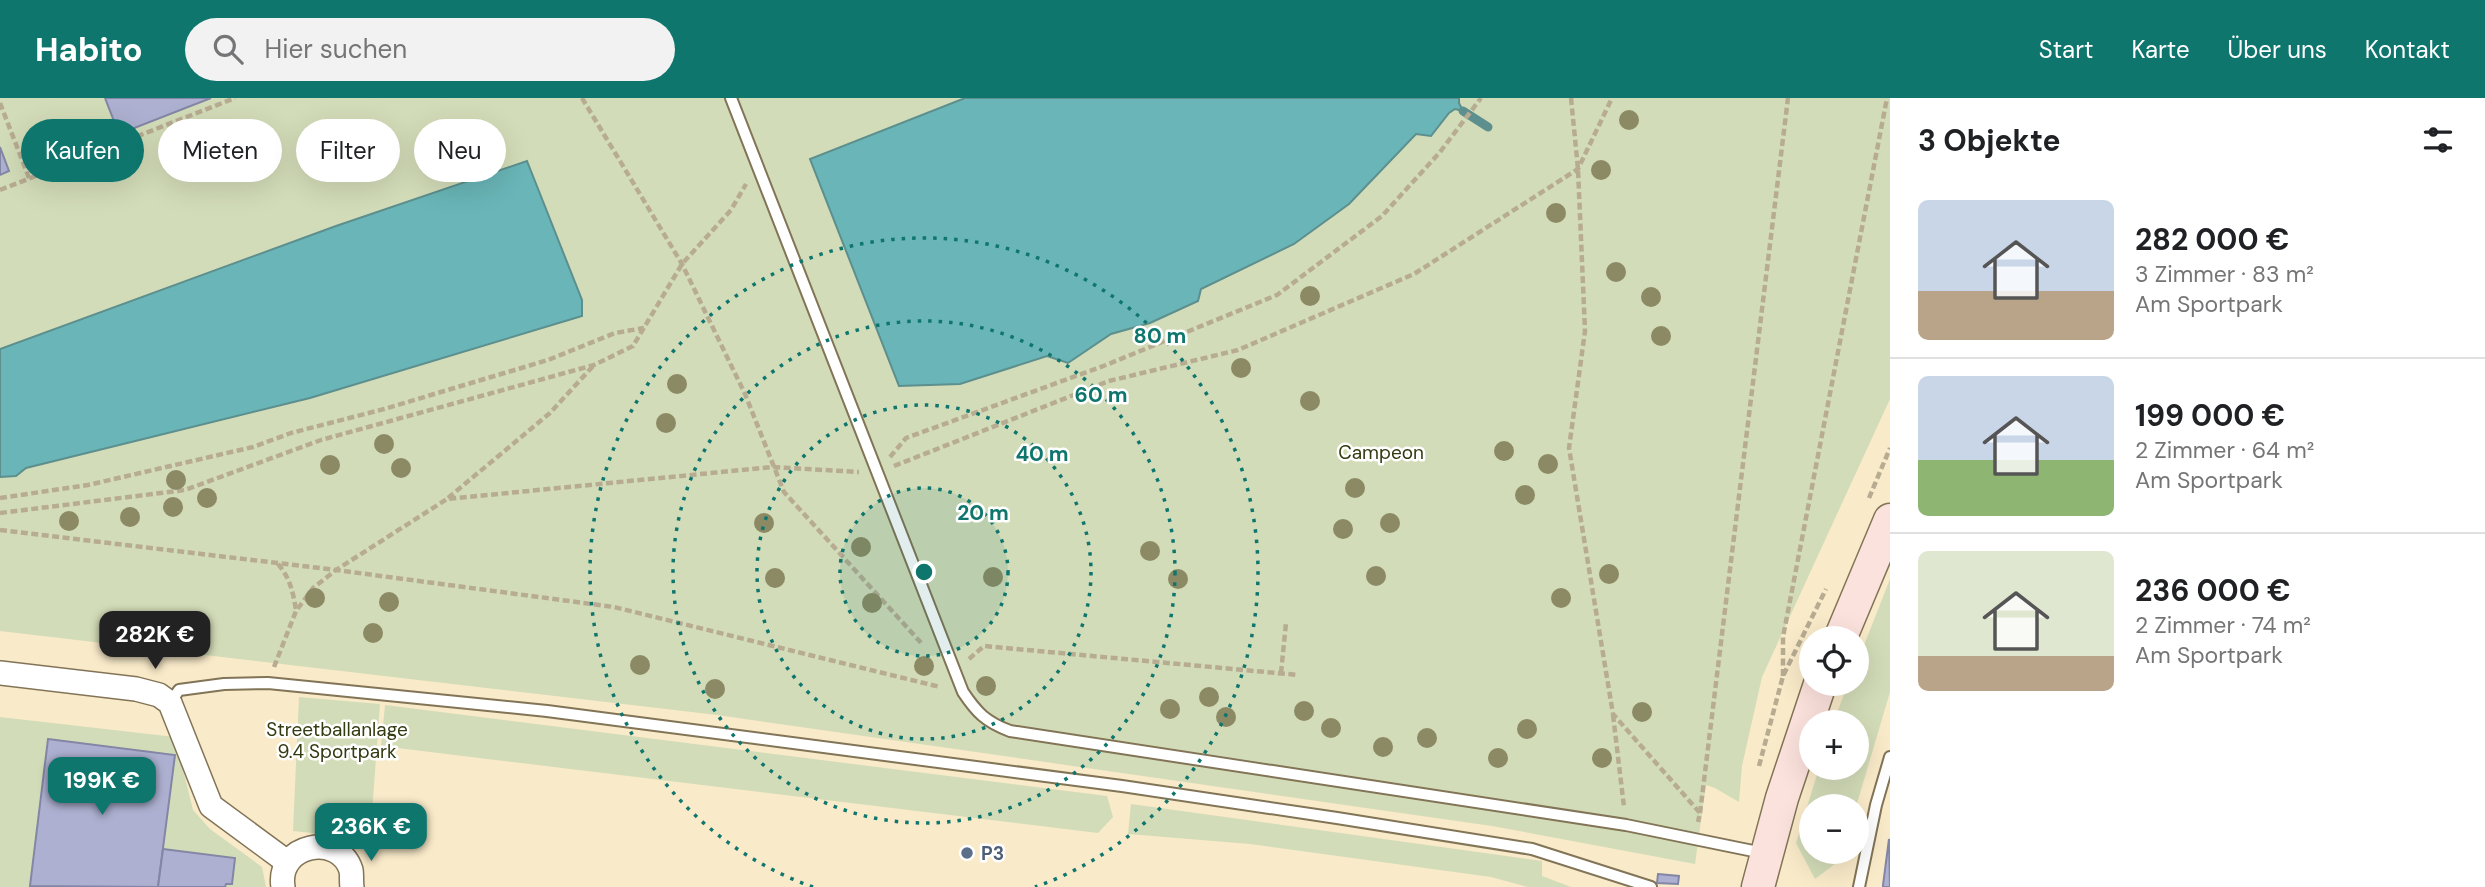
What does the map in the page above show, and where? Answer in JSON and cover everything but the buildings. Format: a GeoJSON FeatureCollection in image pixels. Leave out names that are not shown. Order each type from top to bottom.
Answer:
{"type":"FeatureCollection","features":[{"type":"Feature","properties":{"kind":"main road"},"geometry":{"type":"LineString","coordinates":[[1844,626],[1879,511]]}},
{"type":"Feature","properties":{"kind":"main road"},"geometry":{"type":"LineString","coordinates":[[1758,887],[1790,774],[1816,696]]}},
{"type":"Feature","properties":{"kind":"street"},"geometry":{"type":"LineString","coordinates":[[0,673],[136,689],[159,695],[170,703],[211,806],[287,862]]}},
{"type":"Feature","properties":{"kind":"street"},"geometry":{"type":"LineString","coordinates":[[283,887],[282,878],[287,862],[304,848],[320,846],[341,856],[351,870],[352,887]]}},
{"type":"Feature","properties":{"kind":"lane"},"geometry":{"type":"LineString","coordinates":[[731,99],[954,672],[975,711],[991,724],[1010,731],[1626,825],[1767,854]]}},
{"type":"Feature","properties":{"kind":"lane"},"geometry":{"type":"LineString","coordinates":[[170,703],[179,690],[224,684],[268,683],[548,711],[1081,781],[1532,849],[1651,887]]}},
{"type":"Feature","properties":{"kind":"lane"},"geometry":{"type":"LineString","coordinates":[[1859,887],[1876,805],[1890,757]]}},
{"type":"Feature","properties":{"kind":"path"},"geometry":{"type":"LineString","coordinates":[[144,133],[235,98]]}},
{"type":"Feature","properties":{"kind":"path"},"geometry":{"type":"LineString","coordinates":[[582,98],[682,264],[745,394],[784,492],[938,662],[954,672],[984,646],[1298,675]]}},
{"type":"Feature","properties":{"kind":"path"},"geometry":{"type":"LineString","coordinates":[[876,474],[906,438],[1106,365],[1277,295],[1382,216],[1440,152],[1480,98]]}},
{"type":"Feature","properties":{"kind":"path"},"geometry":{"type":"LineString","coordinates":[[1571,98],[1578,169],[1585,331],[1569,448],[1613,714],[1626,825]]}},
{"type":"Feature","properties":{"kind":"path"},"geometry":{"type":"LineString","coordinates":[[447,499],[772,467],[876,474],[1109,381],[1238,350],[1414,274],[1578,169],[1612,98]]}},
{"type":"Feature","properties":{"kind":"path"},"geometry":{"type":"LineString","coordinates":[[1696,840],[1788,98]]}},
{"type":"Feature","properties":{"kind":"path"},"geometry":{"type":"LineString","coordinates":[[1783,676],[1783,637],[1887,98]]}},
{"type":"Feature","properties":{"kind":"path"},"geometry":{"type":"LineString","coordinates":[[0,103],[21,157]]}},
{"type":"Feature","properties":{"kind":"path"},"geometry":{"type":"LineString","coordinates":[[0,513],[185,490],[321,440],[594,365],[634,346],[682,264],[731,210],[755,166]]}},
{"type":"Feature","properties":{"kind":"path"},"geometry":{"type":"LineString","coordinates":[[0,190],[21,181]]}},
{"type":"Feature","properties":{"kind":"path"},"geometry":{"type":"LineString","coordinates":[[0,498],[88,485],[253,447],[292,433],[384,409],[548,360],[615,333],[644,328]]}},
{"type":"Feature","properties":{"kind":"path"},"geometry":{"type":"LineString","coordinates":[[268,683],[296,611],[313,588],[336,570],[447,499],[550,413],[594,365]]}},
{"type":"Feature","properties":{"kind":"path"},"geometry":{"type":"LineString","coordinates":[[1879,511],[1890,447]]}},
{"type":"Feature","properties":{"kind":"path"},"geometry":{"type":"LineString","coordinates":[[0,530],[336,570],[614,607],[963,692]]}},
{"type":"Feature","properties":{"kind":"path"},"geometry":{"type":"LineString","coordinates":[[277,563],[287,575],[294,593],[296,611]]}},
{"type":"Feature","properties":{"kind":"path"},"geometry":{"type":"LineString","coordinates":[[1757,772],[1783,676],[1829,583]]}},
{"type":"Feature","properties":{"kind":"path"},"geometry":{"type":"LineString","coordinates":[[1281,673],[1286,623]]}},
{"type":"Feature","properties":{"kind":"path"},"geometry":{"type":"LineString","coordinates":[[1613,714],[1700,813]]}},
{"type":"Feature","properties":{"kind":"green space","name":"Campeon"},"geometry":{"type":"Polygon","coordinates":[[[0,98],[1890,98],[1890,399],[1762,677],[1742,766],[1739,802],[1706,785],[1695,864],[1492,826],[717,715],[0,631],[0,98]]]}},
{"type":"Feature","properties":{"kind":"green space"},"geometry":{"type":"Polygon","coordinates":[[[1890,579],[1890,692],[1869,763],[1869,710],[1838,710],[1843,696],[1869,696],[1869,632],[1890,579]]]}},
{"type":"Feature","properties":{"kind":"green space","name":"Streetballanlage 9.4 Sportpark"},"geometry":{"type":"Polygon","coordinates":[[[299,697],[380,704],[370,839],[293,831],[299,697]]]}},
{"type":"Feature","properties":{"kind":"green space"},"geometry":{"type":"Polygon","coordinates":[[[385,705],[1107,796],[1113,817],[1098,833],[381,746],[385,705]]]}},
{"type":"Feature","properties":{"kind":"green space"},"geometry":{"type":"Polygon","coordinates":[[[0,717],[175,737],[193,810],[210,829],[262,867],[266,887],[0,887],[0,717]]]}},
{"type":"Feature","properties":{"kind":"green space"},"geometry":{"type":"Polygon","coordinates":[[[1815,780],[1864,780],[1860,794],[1811,794],[1815,780]]]}},
{"type":"Feature","properties":{"kind":"green space"},"geometry":{"type":"Polygon","coordinates":[[[1131,804],[1542,861],[1542,876],[1571,887],[1528,887],[1491,877],[1250,844],[1128,834],[1131,804]]]}},
{"type":"Feature","properties":{"kind":"green space"},"geometry":{"type":"Polygon","coordinates":[[[1807,864],[1835,864],[1815,879],[1807,864]]]}},
{"type":"Feature","properties":{"kind":"water"},"geometry":{"type":"Polygon","coordinates":[[[965,98],[1459,98],[1463,111],[1455,109],[1449,113],[1431,136],[1416,134],[1349,204],[1294,244],[1201,289],[1198,301],[1150,323],[1111,334],[1068,363],[1047,356],[960,384],[899,386],[810,159],[965,98]]]}},
{"type":"Feature","properties":{"kind":"water"},"geometry":{"type":"Polygon","coordinates":[[[527,161],[582,300],[582,316],[310,398],[26,468],[16,476],[0,477],[0,349],[336,226],[465,182],[506,182],[506,168],[527,161]]]}},
{"type":"Feature","properties":{"kind":"waterway"},"geometry":{"type":"LineString","coordinates":[[1463,111],[1488,127]]}},
{"type":"Feature","properties":{"kind":"place","name":"P3"},"geometry":{"type":"Point","coordinates":[967,853]}}]}
